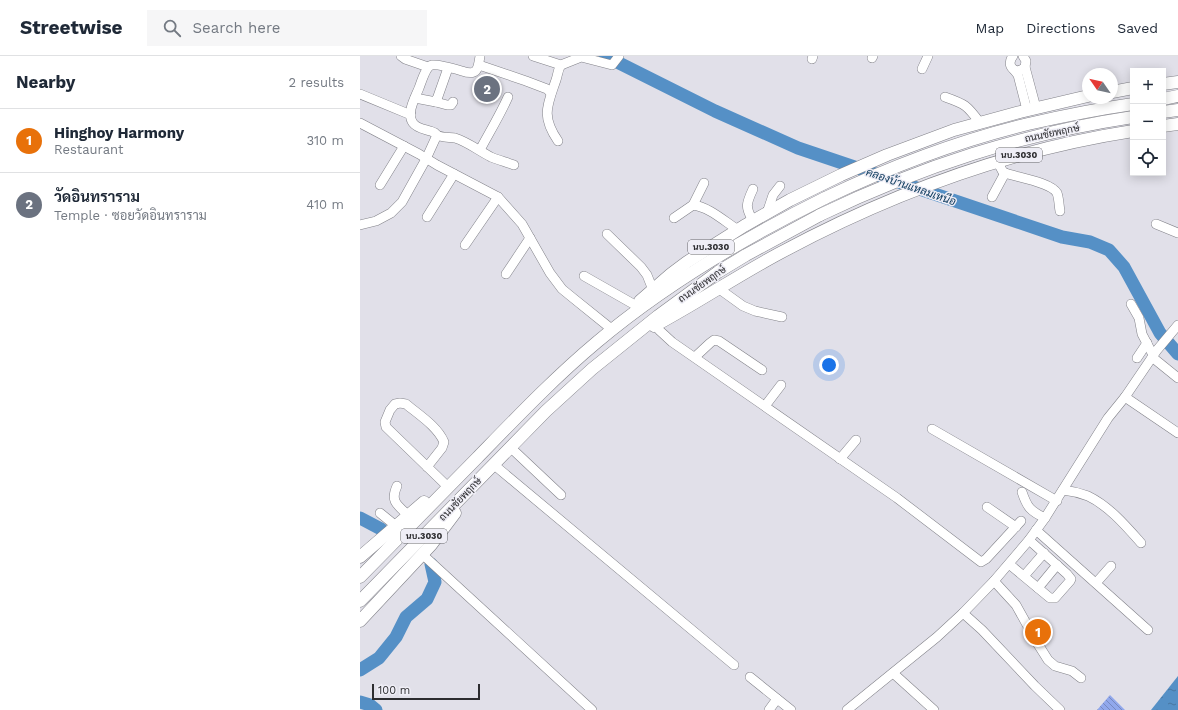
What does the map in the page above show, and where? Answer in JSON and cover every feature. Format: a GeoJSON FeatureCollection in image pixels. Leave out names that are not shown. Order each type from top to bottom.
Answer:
{"type":"FeatureCollection","features":[{"type":"Feature","properties":{"kind":"main road"},"geometry":{"type":"LineString","coordinates":[[1166,84],[1177,83]]}},
{"type":"Feature","properties":{"kind":"main road"},"geometry":{"type":"LineString","coordinates":[[1118,91],[1130,89]]}},
{"type":"Feature","properties":{"kind":"main road"},"geometry":{"type":"LineString","coordinates":[[1166,98],[1178,96]]}},
{"type":"Feature","properties":{"kind":"main road","name":"ถนนชัยพฤกษ์"},"geometry":{"type":"LineString","coordinates":[[597,342],[609,327],[686,262],[790,200],[841,175],[887,155],[954,130],[1031,109],[1082,97]]}},
{"type":"Feature","properties":{"kind":"main road"},"geometry":{"type":"LineString","coordinates":[[1082,98],[1072,105],[1069,111],[1070,124],[1074,130],[1085,136],[1100,136]]}},
{"type":"Feature","properties":{"kind":"main road","name":"ถนนชัยพฤกษ์"},"geometry":{"type":"LineString","coordinates":[[360,577],[546,389],[597,342],[638,310],[702,266],[766,229],[825,198],[896,166],[963,143],[1028,124],[1102,108],[1130,104]]}},
{"type":"Feature","properties":{"kind":"main road"},"geometry":{"type":"LineString","coordinates":[[1166,112],[1178,110]]}},
{"type":"Feature","properties":{"kind":"main road","name":"ถนนชัยพฤกษ์"},"geometry":{"type":"LineString","coordinates":[[360,601],[510,447],[570,388],[623,343],[718,272],[820,215],[879,187],[910,175],[972,153],[1031,137],[1130,117]]}},
{"type":"Feature","properties":{"kind":"main road"},"geometry":{"type":"LineString","coordinates":[[1166,126],[1178,124]]}},
{"type":"Feature","properties":{"kind":"main road","name":"ถนนชัยพฤกษ์"},"geometry":{"type":"LineString","coordinates":[[623,343],[787,250],[846,220],[903,195],[997,161],[1100,136],[1130,131]]}},
{"type":"Feature","properties":{"kind":"main road"},"geometry":{"type":"LineString","coordinates":[[360,556],[475,460]]}},
{"type":"Feature","properties":{"kind":"main road"},"geometry":{"type":"LineString","coordinates":[[360,621],[431,545],[490,468]]}},
{"type":"Feature","properties":{"kind":"street"},"geometry":{"type":"LineString","coordinates":[[401,56],[405,59],[428,67],[432,65],[440,65],[472,74],[479,60],[551,92]]}},
{"type":"Feature","properties":{"kind":"street"},"geometry":{"type":"LineString","coordinates":[[533,56],[561,65],[582,57],[616,59]]}},
{"type":"Feature","properties":{"kind":"street"},"geometry":{"type":"LineString","coordinates":[[922,69],[928,56]]}},
{"type":"Feature","properties":{"kind":"street"},"geometry":{"type":"LineString","coordinates":[[1023,56],[1026,61],[1025,67],[1031,109]]}},
{"type":"Feature","properties":{"kind":"street"},"geometry":{"type":"LineString","coordinates":[[1010,61],[1020,70],[1025,67]]}},
{"type":"Feature","properties":{"kind":"street"},"geometry":{"type":"LineString","coordinates":[[1010,61],[1018,75],[1031,109]]}},
{"type":"Feature","properties":{"kind":"street"},"geometry":{"type":"LineString","coordinates":[[558,141],[552,132],[546,114],[551,92],[561,65]]}},
{"type":"Feature","properties":{"kind":"street"},"geometry":{"type":"LineString","coordinates":[[428,67],[410,112],[411,120],[415,126],[437,135],[455,138],[491,157],[514,165]]}},
{"type":"Feature","properties":{"kind":"street"},"geometry":{"type":"LineString","coordinates":[[436,102],[448,68]]}},
{"type":"Feature","properties":{"kind":"street"},"geometry":{"type":"LineString","coordinates":[[360,94],[411,115]]}},
{"type":"Feature","properties":{"kind":"street"},"geometry":{"type":"LineString","coordinates":[[480,150],[508,97]]}},
{"type":"Feature","properties":{"kind":"street"},"geometry":{"type":"LineString","coordinates":[[945,97],[960,102],[968,107],[980,123]]}},
{"type":"Feature","properties":{"kind":"street"},"geometry":{"type":"LineString","coordinates":[[415,98],[448,105],[451,105],[453,102]]}},
{"type":"Feature","properties":{"kind":"street"},"geometry":{"type":"LineString","coordinates":[[360,124],[498,197],[522,224],[550,273],[562,289],[609,327]]}},
{"type":"Feature","properties":{"kind":"street"},"geometry":{"type":"LineString","coordinates":[[360,225],[376,221],[391,213],[402,202],[426,159],[437,135]]}},
{"type":"Feature","properties":{"kind":"street"},"geometry":{"type":"LineString","coordinates":[[380,185],[404,146]]}},
{"type":"Feature","properties":{"kind":"street"},"geometry":{"type":"LineString","coordinates":[[997,161],[1003,172],[1026,178],[1055,190],[1058,194],[1060,211]]}},
{"type":"Feature","properties":{"kind":"street"},"geometry":{"type":"LineString","coordinates":[[992,197],[1005,173]]}},
{"type":"Feature","properties":{"kind":"street"},"geometry":{"type":"LineString","coordinates":[[427,217],[454,174]]}},
{"type":"Feature","properties":{"kind":"street"},"geometry":{"type":"LineString","coordinates":[[674,218],[693,205],[704,183]]}},
{"type":"Feature","properties":{"kind":"street"},"geometry":{"type":"LineString","coordinates":[[767,213],[773,195],[780,186]]}},
{"type":"Feature","properties":{"kind":"street"},"geometry":{"type":"LineString","coordinates":[[752,189],[747,205],[747,211],[753,221]]}},
{"type":"Feature","properties":{"kind":"street"},"geometry":{"type":"LineString","coordinates":[[465,245],[498,197]]}},
{"type":"Feature","properties":{"kind":"street"},"geometry":{"type":"LineString","coordinates":[[693,205],[699,206],[711,212],[738,230]]}},
{"type":"Feature","properties":{"kind":"street"},"geometry":{"type":"LineString","coordinates":[[1156,224],[1178,233]]}},
{"type":"Feature","properties":{"kind":"street"},"geometry":{"type":"LineString","coordinates":[[607,234],[642,267],[653,290]]}},
{"type":"Feature","properties":{"kind":"street"},"geometry":{"type":"LineString","coordinates":[[506,274],[530,238]]}},
{"type":"Feature","properties":{"kind":"street"},"geometry":{"type":"LineString","coordinates":[[584,276],[635,305]]}},
{"type":"Feature","properties":{"kind":"street"},"geometry":{"type":"LineString","coordinates":[[718,289],[743,306],[755,311],[782,318]]}},
{"type":"Feature","properties":{"kind":"street"},"geometry":{"type":"LineString","coordinates":[[1131,304],[1139,318],[1142,334],[1147,343],[1154,354],[1178,378]]}},
{"type":"Feature","properties":{"kind":"street"},"geometry":{"type":"LineString","coordinates":[[656,325],[659,330],[672,342],[897,498],[981,562],[986,559],[1018,524],[987,507]]}},
{"type":"Feature","properties":{"kind":"street"},"geometry":{"type":"LineString","coordinates":[[847,710],[937,637],[963,613],[1009,564],[1029,540],[1057,501],[1108,418],[1125,397],[1154,354],[1178,325]]}},
{"type":"Feature","properties":{"kind":"street"},"geometry":{"type":"LineString","coordinates":[[695,357],[714,340],[719,341],[762,370]]}},
{"type":"Feature","properties":{"kind":"street"},"geometry":{"type":"LineString","coordinates":[[1137,358],[1147,343]]}},
{"type":"Feature","properties":{"kind":"street"},"geometry":{"type":"LineString","coordinates":[[765,406],[781,385]]}},
{"type":"Feature","properties":{"kind":"street"},"geometry":{"type":"LineString","coordinates":[[1125,397],[1178,433]]}},
{"type":"Feature","properties":{"kind":"street"},"geometry":{"type":"LineString","coordinates":[[427,467],[442,448],[444,442],[441,435],[435,428],[406,404],[395,404],[390,410],[385,422],[386,427],[427,467],[445,484]]}},
{"type":"Feature","properties":{"kind":"street"},"geometry":{"type":"LineString","coordinates":[[932,429],[1057,501]]}},
{"type":"Feature","properties":{"kind":"street"},"geometry":{"type":"LineString","coordinates":[[840,459],[856,440]]}},
{"type":"Feature","properties":{"kind":"street"},"geometry":{"type":"LineString","coordinates":[[510,447],[561,496]]}},
{"type":"Feature","properties":{"kind":"street"},"geometry":{"type":"LineString","coordinates":[[490,468],[734,665]]}},
{"type":"Feature","properties":{"kind":"street"},"geometry":{"type":"LineString","coordinates":[[397,486],[394,493],[394,501],[408,515]]}},
{"type":"Feature","properties":{"kind":"street"},"geometry":{"type":"LineString","coordinates":[[1063,490],[1079,493],[1097,501],[1114,514],[1141,543]]}},
{"type":"Feature","properties":{"kind":"street"},"geometry":{"type":"LineString","coordinates":[[1022,492],[1028,506],[1032,511],[1045,518]]}},
{"type":"Feature","properties":{"kind":"street"},"geometry":{"type":"LineString","coordinates":[[380,513],[396,526]]}},
{"type":"Feature","properties":{"kind":"street"},"geometry":{"type":"LineString","coordinates":[[1036,530],[1148,630]]}},
{"type":"Feature","properties":{"kind":"street"},"geometry":{"type":"LineString","coordinates":[[1009,564],[1052,599],[1055,598],[1070,581],[1070,577],[1029,540]]}},
{"type":"Feature","properties":{"kind":"street"},"geometry":{"type":"LineString","coordinates":[[1024,576],[1044,553]]}},
{"type":"Feature","properties":{"kind":"street"},"geometry":{"type":"LineString","coordinates":[[422,554],[592,710]]}},
{"type":"Feature","properties":{"kind":"street"},"geometry":{"type":"LineString","coordinates":[[1038,588],[1057,565]]}},
{"type":"Feature","properties":{"kind":"street"},"geometry":{"type":"LineString","coordinates":[[1096,583],[1111,566]]}},
{"type":"Feature","properties":{"kind":"street"},"geometry":{"type":"LineString","coordinates":[[994,581],[1016,605],[1048,660],[1055,666],[1072,671],[1081,678]]}},
{"type":"Feature","properties":{"kind":"street"},"geometry":{"type":"LineString","coordinates":[[963,613],[982,630],[1060,710]]}},
{"type":"Feature","properties":{"kind":"street"},"geometry":{"type":"LineString","coordinates":[[893,673],[934,710]]}},
{"type":"Feature","properties":{"kind":"street"},"geometry":{"type":"LineString","coordinates":[[750,677],[791,710]]}},
{"type":"Feature","properties":{"kind":"street"},"geometry":{"type":"LineString","coordinates":[[769,710],[777,699]]}},
{"type":"Feature","properties":{"kind":"water"},"geometry":{"type":"Polygon","coordinates":[[[1178,676],[1178,710],[1151,710],[1178,676]]]}},
{"type":"Feature","properties":{"kind":"building"},"geometry":{"type":"Polygon","coordinates":[[[1110,695],[1125,710],[1097,710],[1110,695]]]}},
{"type":"Feature","properties":{"kind":"waterway","name":"คลองบ้านแหลมเหนือ"},"geometry":{"type":"LineString","coordinates":[[605,56],[715,111],[798,148],[1062,237],[1090,242],[1109,250],[1124,267],[1160,333],[1178,354]]}},
{"type":"Feature","properties":{"kind":"waterway"},"geometry":{"type":"LineString","coordinates":[[360,518],[381,529]]}},
{"type":"Feature","properties":{"kind":"waterway"},"geometry":{"type":"LineString","coordinates":[[360,670],[379,658],[396,637],[406,617],[427,599],[435,582],[431,564]]}},
{"type":"Feature","properties":{"kind":"waterway"},"geometry":{"type":"LineString","coordinates":[[360,702],[370,705],[376,710]]}},
{"type":"Feature","properties":{"kind":"place","name":"วัดอินทราราม"},"geometry":{"type":"Point","coordinates":[487,89]}},
{"type":"Feature","properties":{"kind":"place","name":"Hinghoy Harmony"},"geometry":{"type":"Point","coordinates":[1038,632]}}]}
